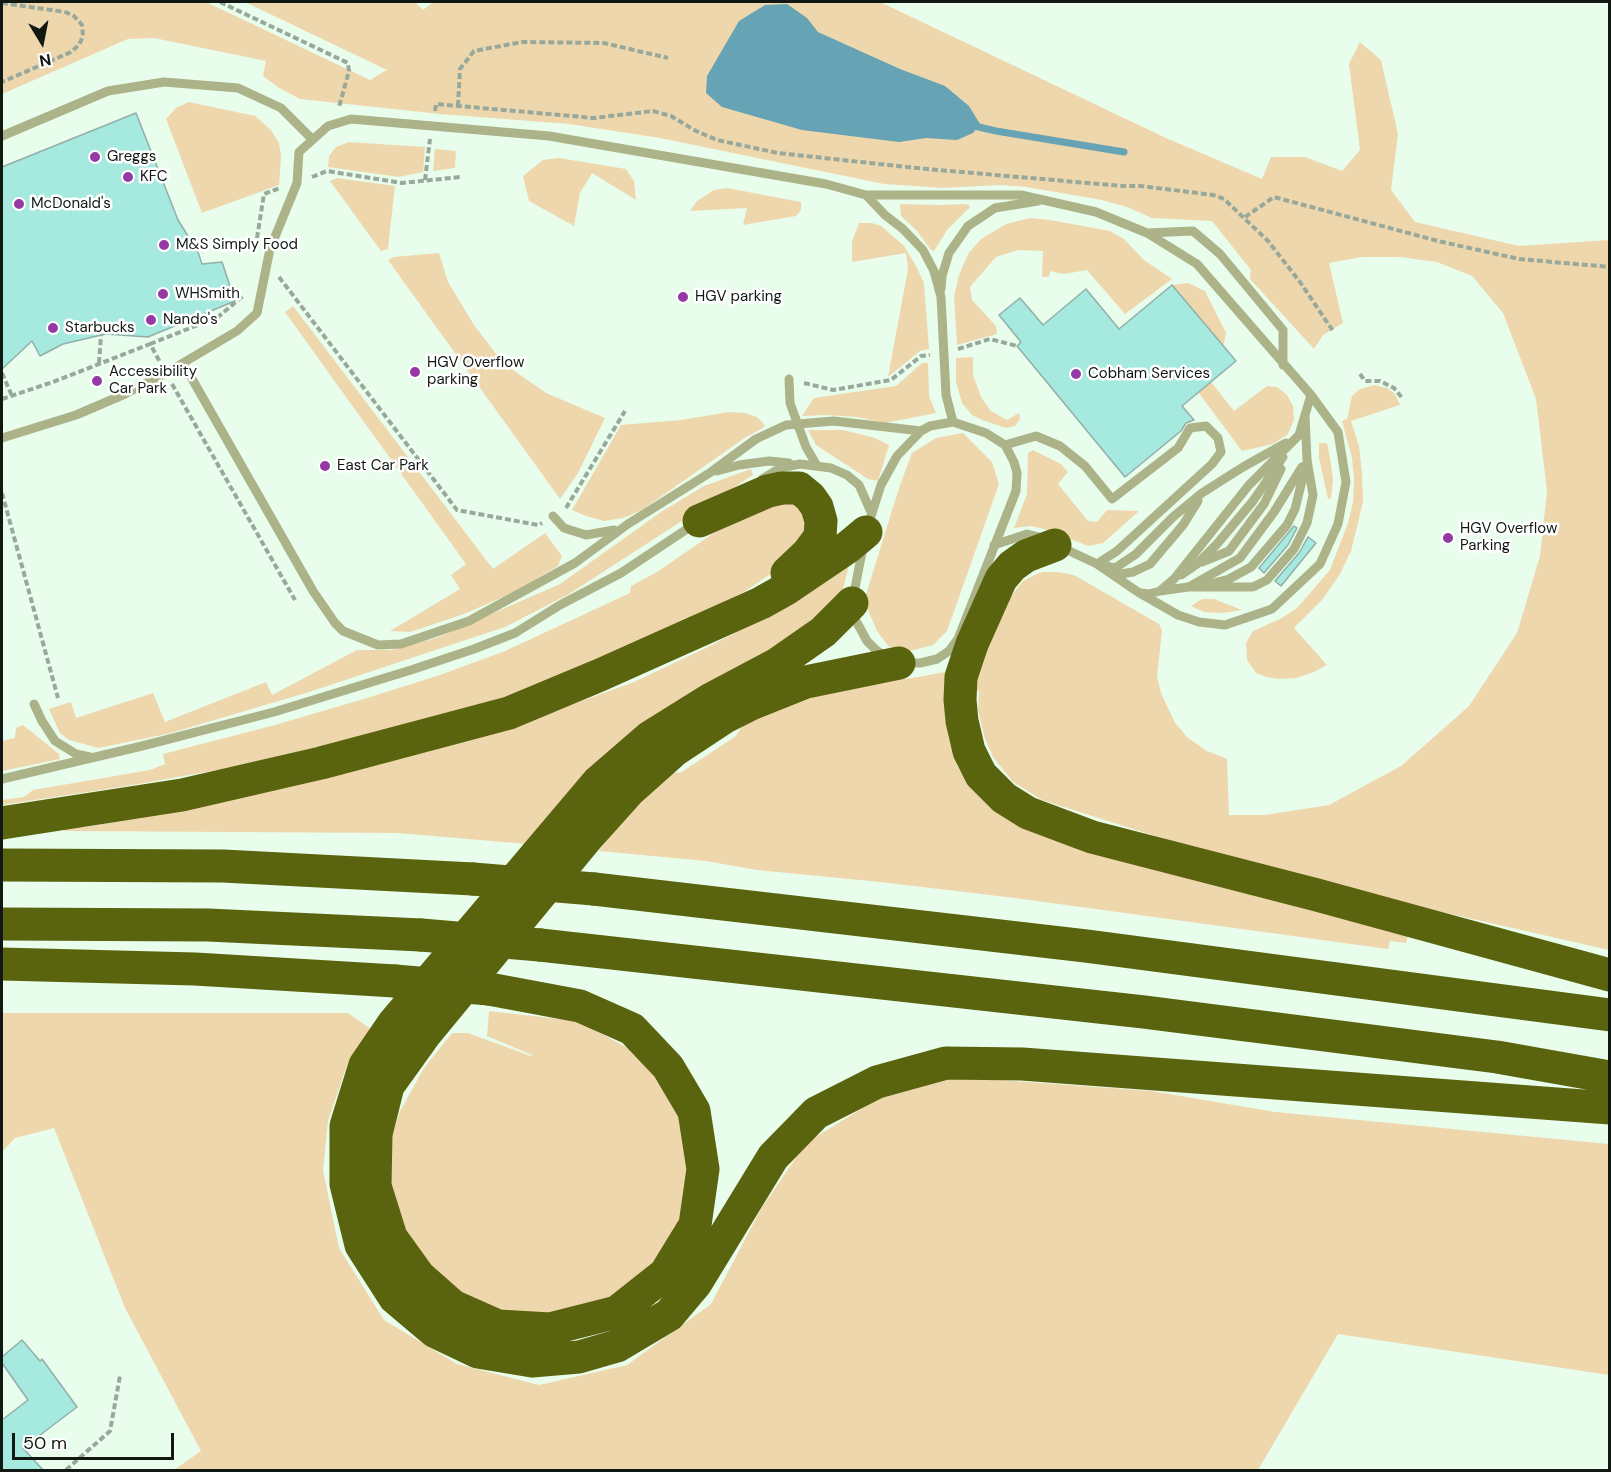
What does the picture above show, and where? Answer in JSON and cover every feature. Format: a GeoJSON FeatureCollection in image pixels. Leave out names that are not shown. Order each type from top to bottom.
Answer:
{"type":"FeatureCollection","features":[{"type":"Feature","properties":{"kind":"highway"},"geometry":{"type":"LineString","coordinates":[[699,521],[768,491],[799,488],[810,497],[821,521],[820,537],[808,553],[756,597],[728,617]]}},
{"type":"Feature","properties":{"kind":"highway"},"geometry":{"type":"LineString","coordinates":[[2,823],[182,795],[470,725],[546,699],[786,589],[848,547],[869,522]]}},
{"type":"Feature","properties":{"kind":"highway"},"geometry":{"type":"LineString","coordinates":[[1055,545],[1026,556],[1012,566],[1001,579],[972,644],[961,677],[962,721],[969,751],[981,775],[1004,798],[1028,813],[1092,837],[1317,895],[1610,975]]}},
{"type":"Feature","properties":{"kind":"highway"},"geometry":{"type":"LineString","coordinates":[[852,603],[823,632],[777,664],[711,699],[650,737],[598,782],[393,1024],[365,1065],[346,1126],[346,1184],[361,1245],[395,1298],[434,1331],[478,1352],[532,1361],[579,1357],[617,1346],[669,1315],[696,1283],[773,1157],[816,1113],[877,1082],[946,1063],[1022,1064],[1610,1108]]}},
{"type":"Feature","properties":{"kind":"highway"},"geometry":{"type":"LineString","coordinates":[[2,964],[195,969],[395,981],[489,989],[580,1006],[632,1029],[668,1067],[694,1112],[703,1169],[695,1225],[665,1274],[617,1312],[550,1329],[498,1326],[453,1306],[419,1276],[391,1237],[375,1186],[376,1134],[388,1086],[426,1033],[586,839],[629,791],[675,750],[725,717],[806,682],[899,663]]}},
{"type":"Feature","properties":{"kind":"highway"},"geometry":{"type":"LineString","coordinates":[[2,865],[223,866],[473,879],[594,889],[1086,946],[1610,1015]]}},
{"type":"Feature","properties":{"kind":"highway"},"geometry":{"type":"LineString","coordinates":[[2,924],[208,925],[421,935],[540,945],[1144,1012],[1497,1057],[1610,1077]]}},
{"type":"Feature","properties":{"kind":"lane"},"geometry":{"type":"LineString","coordinates":[[2,136],[108,91],[164,82],[238,88],[281,108],[312,139]]}},
{"type":"Feature","properties":{"kind":"lane"},"geometry":{"type":"LineString","coordinates":[[2,438],[76,415],[125,394],[237,331],[257,313],[270,249],[297,183],[299,152],[328,126],[351,119],[549,136],[826,184],[866,195],[1021,195],[1096,212],[1147,233],[1197,264],[1311,395],[1338,432],[1346,482],[1338,524],[1320,564],[1272,609],[1225,625],[1199,622],[1178,615],[1138,592],[1097,564],[1042,537],[1027,534],[994,545]]}},
{"type":"Feature","properties":{"kind":"lane"},"geometry":{"type":"LineString","coordinates":[[866,195],[885,215],[903,228],[923,250],[934,271],[941,297]]}},
{"type":"Feature","properties":{"kind":"lane"},"geometry":{"type":"LineString","coordinates":[[953,422],[946,395],[941,297],[942,276],[949,254],[968,226],[995,208],[1043,200]]}},
{"type":"Feature","properties":{"kind":"lane"},"geometry":{"type":"LineString","coordinates":[[1147,233],[1193,231],[1220,254],[1283,330],[1283,364]]}},
{"type":"Feature","properties":{"kind":"lane"},"geometry":{"type":"LineString","coordinates":[[183,363],[314,591],[335,622],[343,631],[378,645],[401,644],[469,621],[575,563],[628,524],[711,472],[756,439],[786,425],[834,422],[921,431]]}},
{"type":"Feature","properties":{"kind":"lane"},"geometry":{"type":"LineString","coordinates":[[789,379],[790,402],[797,424],[816,464]]}},
{"type":"Feature","properties":{"kind":"lane"},"geometry":{"type":"LineString","coordinates":[[1160,591],[1197,564],[1229,552],[1264,504],[1298,436],[1311,395]]}},
{"type":"Feature","properties":{"kind":"lane"},"geometry":{"type":"LineString","coordinates":[[1193,587],[1253,587],[1267,580],[1294,549],[1307,523],[1313,495],[1307,460],[1305,415]]}},
{"type":"Feature","properties":{"kind":"lane"},"geometry":{"type":"LineString","coordinates":[[953,422],[986,433],[1005,445],[1014,462],[1017,473],[1016,491],[958,639],[949,651],[938,659],[920,663],[899,663],[886,657],[867,641],[855,619],[852,603],[869,522],[881,485],[897,456],[921,431],[930,426],[953,422]]}},
{"type":"Feature","properties":{"kind":"lane"},"geometry":{"type":"LineString","coordinates":[[1005,445],[1036,436],[1060,446],[1085,466],[1112,499],[1178,447],[1190,428],[1206,426],[1218,438],[1221,452],[1212,464],[1117,551],[1097,564]]}},
{"type":"Feature","properties":{"kind":"lane"},"geometry":{"type":"LineString","coordinates":[[1097,564],[1115,568],[1136,554],[1173,517],[1202,493],[1298,436]]}},
{"type":"Feature","properties":{"kind":"lane"},"geometry":{"type":"LineString","coordinates":[[1197,564],[1253,501],[1298,436]]}},
{"type":"Feature","properties":{"kind":"lane"},"geometry":{"type":"LineString","coordinates":[[1174,579],[1249,485],[1298,436]]}},
{"type":"Feature","properties":{"kind":"lane"},"geometry":{"type":"LineString","coordinates":[[1138,592],[1149,594],[1193,587],[1229,579],[1251,567],[1287,525],[1295,509],[1307,460]]}},
{"type":"Feature","properties":{"kind":"lane"},"geometry":{"type":"LineString","coordinates":[[1193,587],[1240,558],[1274,512],[1307,460]]}},
{"type":"Feature","properties":{"kind":"lane"},"geometry":{"type":"LineString","coordinates":[[711,472],[739,465],[769,462],[816,464],[831,468],[848,475],[859,485],[869,522]]}},
{"type":"Feature","properties":{"kind":"lane"},"geometry":{"type":"LineString","coordinates":[[2,779],[274,712],[474,649],[514,633],[560,605],[621,573],[780,468],[800,464]]}},
{"type":"Feature","properties":{"kind":"lane"},"geometry":{"type":"LineString","coordinates":[[1114,575],[1133,572],[1150,564],[1183,525],[1202,493]]}},
{"type":"Feature","properties":{"kind":"lane"},"geometry":{"type":"LineString","coordinates":[[553,516],[564,528],[586,535],[609,533],[628,524]]}},
{"type":"Feature","properties":{"kind":"lane"},"geometry":{"type":"LineString","coordinates":[[34,704],[55,741],[76,754],[92,758]]}},
{"type":"Feature","properties":{"kind":"path"},"geometry":{"type":"LineString","coordinates":[[220,2],[348,63],[349,70],[341,102],[328,126]]}},
{"type":"Feature","properties":{"kind":"path"},"geometry":{"type":"LineString","coordinates":[[2,3],[66,12],[74,16],[82,25],[82,36],[80,45],[71,52],[2,82]]}},
{"type":"Feature","properties":{"kind":"path"},"geometry":{"type":"LineString","coordinates":[[458,106],[460,69],[474,51],[522,42],[604,43],[668,58]]}},
{"type":"Feature","properties":{"kind":"path"},"geometry":{"type":"LineString","coordinates":[[425,180],[436,104],[594,118],[662,112],[717,140],[778,153],[916,168],[1141,186],[1214,195],[1224,199],[1245,217],[1268,242],[1300,282],[1333,331]]}},
{"type":"Feature","properties":{"kind":"path"},"geometry":{"type":"LineString","coordinates":[[460,177],[402,183],[327,171],[264,194],[253,258],[268,262],[457,510],[538,525],[566,508],[625,411]]}},
{"type":"Feature","properties":{"kind":"path"},"geometry":{"type":"LineString","coordinates":[[1245,217],[1274,197],[1438,241],[1519,259],[1610,267]]}},
{"type":"Feature","properties":{"kind":"path"},"geometry":{"type":"LineString","coordinates":[[2,399],[218,317],[244,297],[246,288]]}},
{"type":"Feature","properties":{"kind":"path"},"geometry":{"type":"LineString","coordinates":[[99,363],[101,335]]}},
{"type":"Feature","properties":{"kind":"path"},"geometry":{"type":"LineString","coordinates":[[789,379],[833,390],[854,387],[891,380],[921,356],[944,354],[990,339],[1017,346]]}},
{"type":"Feature","properties":{"kind":"path"},"geometry":{"type":"LineString","coordinates":[[150,344],[295,600]]}},
{"type":"Feature","properties":{"kind":"path"},"geometry":{"type":"LineString","coordinates":[[2,373],[12,396]]}},
{"type":"Feature","properties":{"kind":"path"},"geometry":{"type":"LineString","coordinates":[[1360,374],[1365,381],[1380,381],[1394,387],[1403,399]]}},
{"type":"Feature","properties":{"kind":"path"},"geometry":{"type":"LineString","coordinates":[[2,493],[58,698]]}},
{"type":"Feature","properties":{"kind":"path"},"geometry":{"type":"LineString","coordinates":[[66,1470],[110,1431],[120,1376]]}},
{"type":"Feature","properties":{"kind":"shaded area"},"geometry":{"type":"Polygon","coordinates":[[[2,2],[206,2],[370,80],[387,70],[245,2],[415,2],[423,10],[433,2],[880,2],[1166,138],[1262,179],[1271,157],[1305,157],[1342,171],[1360,150],[1349,64],[1360,42],[1381,60],[1398,134],[1391,190],[1415,222],[1519,246],[1609,240],[1609,950],[1420,907],[1221,857],[1042,800],[1013,782],[993,757],[984,736],[978,710],[979,691],[969,687],[1005,604],[1023,581],[1041,572],[1058,572],[1074,575],[1159,624],[1162,630],[1157,676],[1161,693],[1175,723],[1188,738],[1207,751],[1227,759],[1229,815],[1265,815],[1329,805],[1401,766],[1469,706],[1517,633],[1540,556],[1547,491],[1536,399],[1503,313],[1472,276],[1437,262],[1400,257],[1362,257],[1329,263],[1343,323],[1323,335],[1314,349],[1250,279],[1251,270],[1212,221],[1152,218],[1127,207],[1102,200],[1026,187],[1002,185],[943,188],[884,184],[660,138],[569,124],[440,114],[300,99],[263,76],[266,61],[154,38],[128,39],[2,94],[2,2]]]}},
{"type":"Feature","properties":{"kind":"shaded area"},"geometry":{"type":"Polygon","coordinates":[[[189,102],[255,116],[271,130],[279,143],[281,156],[279,185],[202,213],[166,119],[176,108],[189,102]]]}},
{"type":"Feature","properties":{"kind":"shaded area"},"geometry":{"type":"Polygon","coordinates":[[[349,142],[425,147],[423,172],[399,177],[328,167],[329,156],[336,147],[349,142]]]}},
{"type":"Feature","properties":{"kind":"shaded area"},"geometry":{"type":"Polygon","coordinates":[[[435,149],[456,151],[455,168],[433,171],[435,149]]]}},
{"type":"Feature","properties":{"kind":"shaded area"},"geometry":{"type":"Polygon","coordinates":[[[559,158],[626,169],[634,181],[636,200],[592,173],[580,193],[574,226],[529,201],[523,176],[543,160],[559,158]]]}},
{"type":"Feature","properties":{"kind":"shaded area"},"geometry":{"type":"Polygon","coordinates":[[[337,178],[395,186],[388,249],[381,251],[330,181],[337,178]]]}},
{"type":"Feature","properties":{"kind":"shaded area"},"geometry":{"type":"Polygon","coordinates":[[[727,188],[801,202],[801,210],[796,216],[743,225],[747,208],[690,211],[697,201],[714,190],[727,188]]]}},
{"type":"Feature","properties":{"kind":"shaded area"},"geometry":{"type":"Polygon","coordinates":[[[900,204],[964,204],[970,207],[947,230],[934,251],[901,216],[900,204]]]}},
{"type":"Feature","properties":{"kind":"shaded area"},"geometry":{"type":"Polygon","coordinates":[[[1030,218],[1110,231],[1124,239],[1144,260],[1172,279],[1125,314],[1087,270],[1064,274],[1050,271],[1049,277],[1042,277],[1043,251],[1018,250],[996,257],[970,287],[972,300],[996,326],[997,334],[957,345],[954,296],[959,275],[968,254],[981,239],[1006,224],[1030,218]]]}},
{"type":"Feature","properties":{"kind":"shaded area"},"geometry":{"type":"Polygon","coordinates":[[[859,223],[881,226],[904,246],[924,283],[929,349],[920,351],[888,377],[908,269],[906,253],[852,262],[852,241],[859,223]]]}},
{"type":"Feature","properties":{"kind":"shaded area"},"geometry":{"type":"Polygon","coordinates":[[[439,253],[448,282],[474,325],[503,363],[546,393],[605,418],[578,473],[560,499],[388,260],[394,257],[439,253]]]}},
{"type":"Feature","properties":{"kind":"shaded area"},"geometry":{"type":"Polygon","coordinates":[[[1188,283],[1205,291],[1226,333],[1223,347],[1172,285],[1188,283]]]}},
{"type":"Feature","properties":{"kind":"shaded area"},"geometry":{"type":"Polygon","coordinates":[[[293,306],[493,569],[545,533],[562,556],[558,566],[510,594],[464,614],[410,632],[390,631],[460,589],[451,575],[466,564],[285,312],[293,306]]]}},
{"type":"Feature","properties":{"kind":"shaded area"},"geometry":{"type":"Polygon","coordinates":[[[973,357],[973,375],[981,397],[991,411],[1007,420],[1019,413],[1020,419],[1015,426],[1006,428],[982,420],[972,415],[962,403],[956,382],[956,358],[973,357]]]}},
{"type":"Feature","properties":{"kind":"shaded area"},"geometry":{"type":"Polygon","coordinates":[[[922,363],[928,363],[929,396],[936,413],[885,423],[857,417],[802,416],[814,398],[896,386],[922,363]]]}},
{"type":"Feature","properties":{"kind":"shaded area"},"geometry":{"type":"Polygon","coordinates":[[[1211,382],[1234,411],[1267,386],[1277,387],[1287,395],[1293,406],[1294,420],[1288,434],[1273,444],[1242,451],[1198,392],[1211,382]]]}},
{"type":"Feature","properties":{"kind":"shaded area"},"geometry":{"type":"Polygon","coordinates":[[[1374,385],[1387,388],[1395,394],[1400,405],[1351,421],[1359,446],[1363,502],[1351,551],[1340,574],[1322,600],[1294,628],[1327,665],[1296,678],[1266,677],[1256,673],[1247,660],[1246,643],[1253,631],[1280,619],[1297,608],[1330,570],[1348,523],[1353,502],[1352,458],[1342,421],[1347,419],[1352,396],[1360,389],[1374,385]]]}},
{"type":"Feature","properties":{"kind":"shaded area"},"geometry":{"type":"Polygon","coordinates":[[[729,412],[745,413],[757,417],[765,425],[642,510],[623,518],[604,521],[572,510],[621,425],[681,420],[729,412]]]}},
{"type":"Feature","properties":{"kind":"shaded area"},"geometry":{"type":"Polygon","coordinates":[[[808,430],[843,430],[875,438],[889,445],[878,481],[868,479],[816,445],[808,430]]]}},
{"type":"Feature","properties":{"kind":"shaded area"},"geometry":{"type":"Polygon","coordinates":[[[963,433],[992,462],[999,484],[947,631],[933,645],[910,651],[889,647],[877,631],[864,601],[899,488],[912,453],[936,438],[963,433]]]}},
{"type":"Feature","properties":{"kind":"shaded area"},"geometry":{"type":"Polygon","coordinates":[[[1319,443],[1327,443],[1330,458],[1333,479],[1331,498],[1328,499],[1319,458],[1319,443]]]}},
{"type":"Feature","properties":{"kind":"shaded area"},"geometry":{"type":"Polygon","coordinates":[[[1033,450],[1061,464],[1068,472],[1058,484],[1088,521],[1097,522],[1107,510],[1139,511],[1103,543],[1088,546],[1048,530],[1031,526],[1014,528],[1027,494],[1028,453],[1033,450]]]}},
{"type":"Feature","properties":{"kind":"shaded area"},"geometry":{"type":"Polygon","coordinates":[[[751,469],[753,475],[569,594],[505,627],[306,693],[167,734],[98,748],[69,740],[60,733],[49,709],[71,702],[76,718],[153,693],[165,722],[266,682],[272,695],[357,650],[392,650],[439,637],[560,584],[661,512],[704,486],[751,469]]]}},
{"type":"Feature","properties":{"kind":"shaded area"},"geometry":{"type":"Polygon","coordinates":[[[778,497],[802,506],[808,527],[775,571],[744,592],[696,616],[518,693],[461,711],[354,739],[223,769],[2,805],[2,800],[24,797],[33,790],[150,770],[165,764],[163,754],[367,698],[505,651],[630,593],[631,586],[657,572],[737,517],[778,497]]]}},
{"type":"Feature","properties":{"kind":"shaded area"},"geometry":{"type":"Polygon","coordinates":[[[850,561],[841,597],[527,844],[397,833],[64,831],[66,828],[92,826],[146,815],[505,729],[634,682],[706,648],[779,610],[850,561]]]}},
{"type":"Feature","properties":{"kind":"shaded area"},"geometry":{"type":"Polygon","coordinates":[[[1202,599],[1214,599],[1242,610],[1223,613],[1204,612],[1191,606],[1202,599]]]}},
{"type":"Feature","properties":{"kind":"shaded area"},"geometry":{"type":"Polygon","coordinates":[[[945,672],[945,718],[949,739],[958,767],[974,790],[1408,936],[1406,943],[1390,941],[1388,949],[1015,898],[757,870],[706,861],[599,851],[649,785],[664,771],[680,773],[736,736],[746,719],[789,701],[892,679],[907,679],[945,672]]]}},
{"type":"Feature","properties":{"kind":"shaded area"},"geometry":{"type":"Polygon","coordinates":[[[23,725],[59,754],[60,759],[2,771],[2,741],[15,738],[16,728],[23,725]]]}},
{"type":"Feature","properties":{"kind":"shaded area"},"geometry":{"type":"Polygon","coordinates":[[[489,1011],[578,1021],[635,1052],[672,1096],[687,1134],[690,1175],[682,1215],[664,1252],[636,1283],[598,1306],[554,1317],[509,1315],[467,1300],[431,1273],[404,1236],[390,1194],[388,1149],[400,1111],[424,1068],[452,1033],[468,1033],[532,1055],[487,1036],[489,1011]]]}},
{"type":"Feature","properties":{"kind":"shaded area"},"geometry":{"type":"Polygon","coordinates":[[[2,1013],[348,1013],[372,1030],[347,1065],[328,1121],[323,1170],[339,1248],[384,1320],[457,1364],[539,1385],[627,1365],[711,1304],[761,1209],[806,1143],[877,1099],[945,1076],[1151,1091],[1275,1112],[1609,1144],[1609,1375],[1338,1334],[1258,1470],[174,1470],[201,1451],[125,1308],[54,1128],[15,1138],[2,1152],[2,1013]]]}},
{"type":"Feature","properties":{"kind":"water"},"geometry":{"type":"Polygon","coordinates":[[[787,4],[807,18],[818,32],[900,69],[945,86],[969,106],[980,124],[973,133],[957,140],[926,138],[899,142],[802,130],[722,107],[706,93],[707,76],[739,21],[765,5],[787,4]]]}},
{"type":"Feature","properties":{"kind":"building"},"geometry":{"type":"Polygon","coordinates":[[[136,113],[178,220],[198,252],[202,264],[222,262],[235,301],[148,337],[106,334],[63,344],[40,356],[32,341],[2,369],[2,167],[136,113]]]}},
{"type":"Feature","properties":{"kind":"building"},"geometry":{"type":"Polygon","coordinates":[[[1172,285],[1236,361],[1182,406],[1194,420],[1186,423],[1181,431],[1125,477],[1017,346],[1021,342],[999,315],[1020,298],[1043,325],[1086,289],[1119,329],[1172,285]]]}},
{"type":"Feature","properties":{"kind":"building"},"geometry":{"type":"Polygon","coordinates":[[[1294,526],[1297,528],[1288,545],[1264,573],[1259,568],[1294,526]]]}},
{"type":"Feature","properties":{"kind":"building"},"geometry":{"type":"Polygon","coordinates":[[[1308,537],[1316,543],[1281,586],[1275,581],[1299,553],[1308,537]]]}},
{"type":"Feature","properties":{"kind":"building"},"geometry":{"type":"Polygon","coordinates":[[[22,1340],[40,1361],[42,1359],[77,1407],[23,1448],[43,1470],[2,1470],[2,1420],[28,1400],[2,1363],[2,1357],[22,1340]]]}},
{"type":"Feature","properties":{"kind":"waterway"},"geometry":{"type":"LineString","coordinates":[[970,125],[1124,152]]}},
{"type":"Feature","properties":{"kind":"place","name":"Greggs"},"geometry":{"type":"Point","coordinates":[95,157]}},
{"type":"Feature","properties":{"kind":"place","name":"KFC"},"geometry":{"type":"Point","coordinates":[128,177]}},
{"type":"Feature","properties":{"kind":"place","name":"McDonald's"},"geometry":{"type":"Point","coordinates":[19,204]}},
{"type":"Feature","properties":{"kind":"place","name":"M&S Simply Food"},"geometry":{"type":"Point","coordinates":[164,245]}},
{"type":"Feature","properties":{"kind":"place","name":"WHSmith"},"geometry":{"type":"Point","coordinates":[163,294]}},
{"type":"Feature","properties":{"kind":"place","name":"HGV parking"},"geometry":{"type":"Point","coordinates":[683,297]}},
{"type":"Feature","properties":{"kind":"place","name":"Nando's"},"geometry":{"type":"Point","coordinates":[151,320]}},
{"type":"Feature","properties":{"kind":"place","name":"Starbucks"},"geometry":{"type":"Point","coordinates":[53,328]}},
{"type":"Feature","properties":{"kind":"place","name":"HGV Overflow parking"},"geometry":{"type":"Point","coordinates":[415,372]}},
{"type":"Feature","properties":{"kind":"place","name":"Cobham Services"},"geometry":{"type":"Point","coordinates":[1076,374]}},
{"type":"Feature","properties":{"kind":"place","name":"Accessibility Car Park"},"geometry":{"type":"Point","coordinates":[97,381]}},
{"type":"Feature","properties":{"kind":"place","name":"East Car Park"},"geometry":{"type":"Point","coordinates":[325,466]}},
{"type":"Feature","properties":{"kind":"place","name":"HGV Overflow Parking"},"geometry":{"type":"Point","coordinates":[1448,538]}}]}
